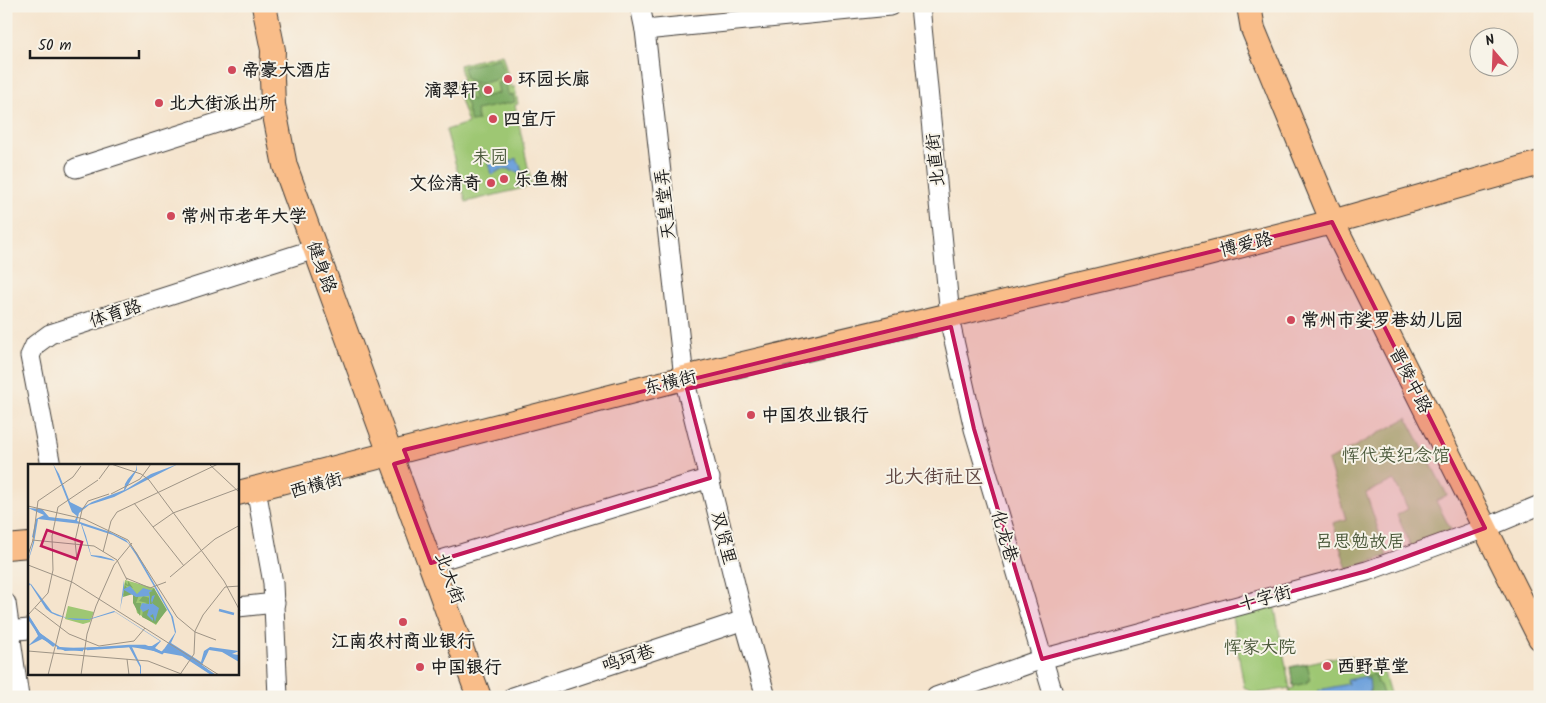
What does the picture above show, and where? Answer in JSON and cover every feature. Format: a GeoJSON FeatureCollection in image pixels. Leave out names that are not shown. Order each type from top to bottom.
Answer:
{"type":"FeatureCollection","features":[{"type":"Feature","properties":{"kind":"main road","name":"健身路"},"geometry":{"type":"LineString","coordinates":[[264,6],[273,50],[273,105],[285,166],[315,249],[399,457]]}},
{"type":"Feature","properties":{"kind":"main road","name":"健身路"},"geometry":{"type":"LineString","coordinates":[[278,6],[285,34],[289,112],[299,164],[399,457]]}},
{"type":"Feature","properties":{"kind":"main road","name":"晋陵中路"},"geometry":{"type":"LineString","coordinates":[[1249,6],[1253,29],[1334,226],[1540,638]]}},
{"type":"Feature","properties":{"kind":"main road","name":"博爱路"},"geometry":{"type":"LineString","coordinates":[[951,321],[1334,226],[1540,163]]}},
{"type":"Feature","properties":{"kind":"main road","name":"东横街"},"geometry":{"type":"LineString","coordinates":[[399,457],[686,383],[951,321]]}},
{"type":"Feature","properties":{"kind":"main road","name":"西横街"},"geometry":{"type":"LineString","coordinates":[[244,499],[399,457]]}},
{"type":"Feature","properties":{"kind":"main road","name":"北大街"},"geometry":{"type":"LineString","coordinates":[[399,457],[437,561],[492,697]]}},
{"type":"Feature","properties":{"kind":"main road"},"geometry":{"type":"LineString","coordinates":[[6,536],[28,534]]}},
{"type":"Feature","properties":{"kind":"main road"},"geometry":{"type":"LineString","coordinates":[[6,547],[28,545]]}},
{"type":"Feature","properties":{"kind":"main road","name":"北大街"},"geometry":{"type":"LineString","coordinates":[[437,561],[479,697]]}},
{"type":"Feature","properties":{"kind":"street","name":"天皇堂弄"},"geometry":{"type":"LineString","coordinates":[[640,6],[645,30],[686,383]]}},
{"type":"Feature","properties":{"kind":"street"},"geometry":{"type":"LineString","coordinates":[[645,30],[890,6]]}},
{"type":"Feature","properties":{"kind":"street","name":"北直街"},"geometry":{"type":"LineString","coordinates":[[920,6],[951,321]]}},
{"type":"Feature","properties":{"kind":"street"},"geometry":{"type":"LineString","coordinates":[[76,168],[273,105]]}},
{"type":"Feature","properties":{"kind":"street","name":"体育路"},"geometry":{"type":"LineString","coordinates":[[51,464],[30,356],[35,344],[50,334],[315,249]]}},
{"type":"Feature","properties":{"kind":"street","name":"化龙巷"},"geometry":{"type":"LineString","coordinates":[[951,321],[974,429],[1054,697]]}},
{"type":"Feature","properties":{"kind":"street","name":"双贤里"},"geometry":{"type":"LineString","coordinates":[[686,383],[744,620],[766,697]]}},
{"type":"Feature","properties":{"kind":"street"},"geometry":{"type":"LineString","coordinates":[[437,561],[710,478]]}},
{"type":"Feature","properties":{"kind":"street"},"geometry":{"type":"LineString","coordinates":[[244,499],[273,583],[278,697]]}},
{"type":"Feature","properties":{"kind":"street","name":"十字街"},"geometry":{"type":"LineString","coordinates":[[936,697],[1042,659],[1367,571],[1485,528],[1540,505]]}},
{"type":"Feature","properties":{"kind":"street"},"geometry":{"type":"LineString","coordinates":[[6,603],[8,631],[18,697]]}},
{"type":"Feature","properties":{"kind":"street"},"geometry":{"type":"LineString","coordinates":[[239,607],[275,603]]}},
{"type":"Feature","properties":{"kind":"street","name":"鸣珂巷"},"geometry":{"type":"LineString","coordinates":[[513,697],[744,620]]}},
{"type":"Feature","properties":{"kind":"street"},"geometry":{"type":"LineString","coordinates":[[8,631],[28,629]]}},
{"type":"Feature","properties":{"kind":"highlighted area"},"geometry":{"type":"Polygon","coordinates":[[[1332,222],[1485,528],[1367,571],[1042,659],[974,429],[951,327],[687,389],[710,478],[431,563],[394,464],[408,460],[404,450],[1332,222]]]}},
{"type":"Feature","properties":{"kind":"green space","name":"未园"},"geometry":{"type":"Polygon","coordinates":[[[502,54],[511,87],[515,87],[518,104],[515,105],[532,186],[466,202],[446,130],[468,123],[454,82],[463,80],[459,65],[502,54]]]}},
{"type":"Feature","properties":{"kind":"green space"},"geometry":{"type":"Polygon","coordinates":[[[500,58],[505,77],[480,84],[466,79],[463,67],[500,58]]]}},
{"type":"Feature","properties":{"kind":"green space"},"geometry":{"type":"Polygon","coordinates":[[[506,80],[508,95],[513,95],[515,102],[476,110],[478,121],[471,122],[467,110],[468,107],[461,93],[467,91],[471,100],[474,99],[472,91],[468,90],[466,82],[477,86],[480,98],[499,93],[497,83],[506,80]]]}},
{"type":"Feature","properties":{"kind":"green space"},"geometry":{"type":"Polygon","coordinates":[[[1407,418],[1447,495],[1436,501],[1451,530],[1412,549],[1397,515],[1408,509],[1394,480],[1366,493],[1387,556],[1347,569],[1333,523],[1346,519],[1328,461],[1407,418]]]}},
{"type":"Feature","properties":{"kind":"green space","name":"恽家大院"},"geometry":{"type":"Polygon","coordinates":[[[1274,604],[1290,688],[1254,694],[1244,687],[1232,616],[1274,604]]]}},
{"type":"Feature","properties":{"kind":"green space"},"geometry":{"type":"Polygon","coordinates":[[[1341,656],[1342,658],[1352,656],[1356,672],[1382,666],[1391,697],[1291,697],[1289,689],[1294,688],[1290,667],[1341,656]]]}},
{"type":"Feature","properties":{"kind":"green space"},"geometry":{"type":"Polygon","coordinates":[[[1307,664],[1311,680],[1307,681],[1307,683],[1293,686],[1290,667],[1307,664]]]}},
{"type":"Feature","properties":{"kind":"green space"},"geometry":{"type":"Polygon","coordinates":[[[1375,674],[1384,697],[1367,697],[1370,691],[1368,675],[1375,674]]]}},
{"type":"Feature","properties":{"kind":"water"},"geometry":{"type":"Polygon","coordinates":[[[516,158],[520,165],[521,174],[509,169],[491,174],[488,163],[499,159],[512,161],[516,158]]]}},
{"type":"Feature","properties":{"kind":"water"},"geometry":{"type":"Polygon","coordinates":[[[1367,676],[1365,679],[1369,679],[1370,688],[1367,697],[1317,697],[1319,690],[1348,684],[1347,680],[1367,676]]]}},
{"type":"Feature","properties":{"kind":"place","name":"帝豪大酒店"},"geometry":{"type":"Point","coordinates":[232,70]}},
{"type":"Feature","properties":{"kind":"place","name":"环园长廊"},"geometry":{"type":"Point","coordinates":[508,79]}},
{"type":"Feature","properties":{"kind":"place","name":"滴翠轩"},"geometry":{"type":"Point","coordinates":[488,90]}},
{"type":"Feature","properties":{"kind":"place","name":"北大街派出所"},"geometry":{"type":"Point","coordinates":[159,103]}},
{"type":"Feature","properties":{"kind":"place","name":"四宜厅"},"geometry":{"type":"Point","coordinates":[493,119]}},
{"type":"Feature","properties":{"kind":"place","name":"乐鱼榭"},"geometry":{"type":"Point","coordinates":[504,179]}},
{"type":"Feature","properties":{"kind":"place","name":"文俭清奇"},"geometry":{"type":"Point","coordinates":[491,183]}},
{"type":"Feature","properties":{"kind":"place","name":"常州市老年大学"},"geometry":{"type":"Point","coordinates":[171,216]}},
{"type":"Feature","properties":{"kind":"place","name":"常州市娑罗巷幼儿园"},"geometry":{"type":"Point","coordinates":[1291,320]}},
{"type":"Feature","properties":{"kind":"place","name":"中国农业银行"},"geometry":{"type":"Point","coordinates":[751,415]}},
{"type":"Feature","properties":{"kind":"place","name":"江南农村商业银行"},"geometry":{"type":"Point","coordinates":[403,622]}},
{"type":"Feature","properties":{"kind":"place","name":"西野草堂"},"geometry":{"type":"Point","coordinates":[1327,666]}},
{"type":"Feature","properties":{"kind":"place","name":"中国银行"},"geometry":{"type":"Point","coordinates":[420,667]}},
{"type":"Feature","properties":{"kind":"district","name":"北大街社区"},"geometry":{"type":"Point","coordinates":[934,476]}},
{"type":"Feature","properties":{"kind":"park label","name":"恽代英纪念馆"},"geometry":{"type":"Point","coordinates":[1396,455]}},
{"type":"Feature","properties":{"kind":"park label","name":"吕思勉故居"},"geometry":{"type":"Point","coordinates":[1360,541]}}]}
